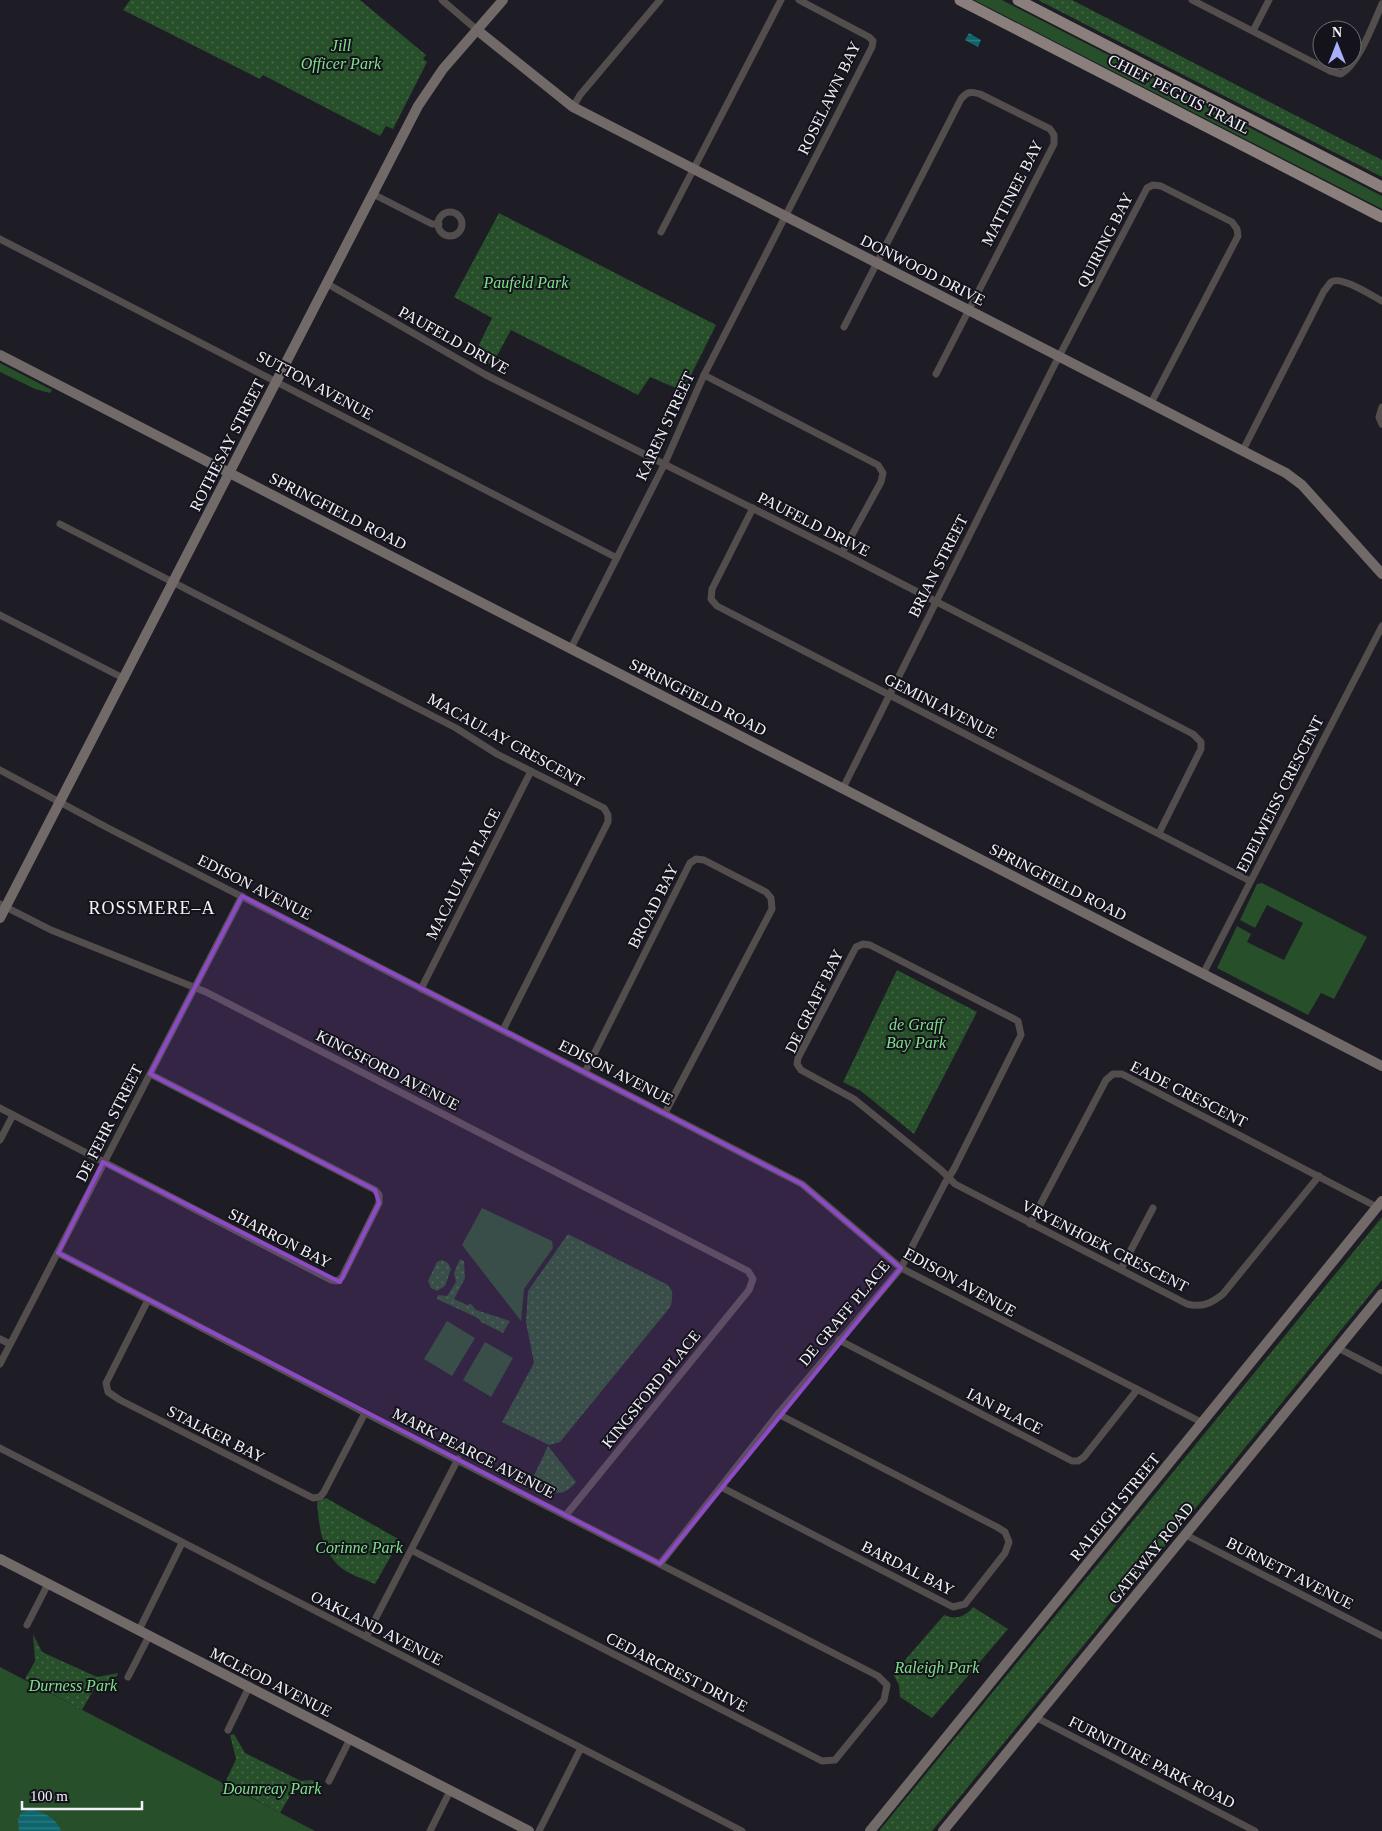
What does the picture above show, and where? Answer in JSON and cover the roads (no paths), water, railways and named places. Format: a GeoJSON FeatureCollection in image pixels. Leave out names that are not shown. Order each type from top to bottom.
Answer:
{"type":"FeatureCollection","features":[{"type":"Feature","properties":{"kind":"main road","name":"CHIEF PEGUIS TRAIL"},"geometry":{"type":"LineString","coordinates":[[960,0],[1382,217]]}},
{"type":"Feature","properties":{"kind":"main road","name":"CHIEF PEGUIS TRAIL"},"geometry":{"type":"LineString","coordinates":[[1018,0],[1382,187]]}},
{"type":"Feature","properties":{"kind":"street","name":"DONWOOD DRIVE"},"geometry":{"type":"LineString","coordinates":[[442,0],[572,107],[1286,473],[1302,485],[1382,574]]}},
{"type":"Feature","properties":{"kind":"street","name":"ROTHESAY STREET"},"geometry":{"type":"LineString","coordinates":[[0,918],[3,905],[61,803],[326,283],[422,100],[443,69],[503,0]]}},
{"type":"Feature","properties":{"kind":"street"},"geometry":{"type":"LineString","coordinates":[[572,107],[660,0]]}},
{"type":"Feature","properties":{"kind":"street"},"geometry":{"type":"LineString","coordinates":[[661,232],[781,0]]}},
{"type":"Feature","properties":{"kind":"street","name":"ROSELAWN BAY"},"geometry":{"type":"LineString","coordinates":[[786,217],[873,42],[870,38],[799,0]]}},
{"type":"Feature","properties":{"kind":"street"},"geometry":{"type":"LineString","coordinates":[[1192,0],[1330,71],[1340,74],[1348,70],[1354,61],[1382,4]]}},
{"type":"Feature","properties":{"kind":"street"},"geometry":{"type":"LineString","coordinates":[[1253,31],[1269,0]]}},
{"type":"Feature","properties":{"kind":"street","name":"MATTINEE BAY"},"geometry":{"type":"LineString","coordinates":[[877,262],[961,99],[966,94],[972,92],[980,94],[1050,129],[1054,135],[1054,144],[968,310]]}},
{"type":"Feature","properties":{"kind":"street","name":"QUIRING BAY"},"geometry":{"type":"LineString","coordinates":[[1060,356],[1147,188],[1153,185],[1161,186],[1232,222],[1237,229],[1238,236],[1152,403]]}},
{"type":"Feature","properties":{"kind":"street"},"geometry":{"type":"LineString","coordinates":[[373,194],[432,224],[439,224]]}},
{"type":"Feature","properties":{"kind":"street","name":"KAREN STREET"},"geometry":{"type":"LineString","coordinates":[[571,648],[664,465],[704,375],[786,217]]}},
{"type":"Feature","properties":{"kind":"street","name":"SUTTON AVENUE"},"geometry":{"type":"LineString","coordinates":[[0,239],[617,558]]}},
{"type":"Feature","properties":{"kind":"street"},"geometry":{"type":"LineString","coordinates":[[844,327],[877,262]]}},
{"type":"Feature","properties":{"kind":"street"},"geometry":{"type":"LineString","coordinates":[[1243,450],[1324,291],[1331,282],[1339,280],[1349,283],[1382,301]]}},
{"type":"Feature","properties":{"kind":"street","name":"PAUFELD DRIVE"},"geometry":{"type":"LineString","coordinates":[[326,283],[452,357],[664,465],[842,552],[1197,738],[1201,742],[1199,754],[1159,833]]}},
{"type":"Feature","properties":{"kind":"street"},"geometry":{"type":"LineString","coordinates":[[936,374],[968,310]]}},
{"type":"Feature","properties":{"kind":"street","name":"SPRINGFIELD ROAD"},"geometry":{"type":"LineString","coordinates":[[0,355],[1382,1066]]}},
{"type":"Feature","properties":{"kind":"street","name":"BRIAN STREET"},"geometry":{"type":"LineString","coordinates":[[843,788],[1060,356]]}},
{"type":"Feature","properties":{"kind":"street"},"geometry":{"type":"LineString","coordinates":[[704,375],[878,465],[883,473],[881,482],[842,552]]}},
{"type":"Feature","properties":{"kind":"street"},"geometry":{"type":"LineString","coordinates":[[1382,407],[1379,416],[1382,424]]}},
{"type":"Feature","properties":{"kind":"street","name":"GEMINI AVENUE"},"geometry":{"type":"LineString","coordinates":[[753,508],[712,589],[711,599],[717,606],[1250,881]]}},
{"type":"Feature","properties":{"kind":"street","name":"MACAULAY CRESCENT"},"geometry":{"type":"LineString","coordinates":[[60,524],[456,728],[497,754],[604,808],[608,814],[608,822],[503,1030]]}},
{"type":"Feature","properties":{"kind":"street"},"geometry":{"type":"LineString","coordinates":[[0,614],[125,679]]}},
{"type":"Feature","properties":{"kind":"street","name":"EDELWEISS CRESCENT"},"geometry":{"type":"LineString","coordinates":[[1203,974],[1382,626]]}},
{"type":"Feature","properties":{"kind":"street","name":"EDISON AVENUE"},"geometry":{"type":"LineString","coordinates":[[0,770],[802,1184],[901,1268],[1203,1423]]}},
{"type":"Feature","properties":{"kind":"street","name":"MACAULAY PLACE"},"geometry":{"type":"LineString","coordinates":[[421,989],[531,771]]}},
{"type":"Feature","properties":{"kind":"street","name":"BROAD BAY"},"geometry":{"type":"LineString","coordinates":[[585,1072],[690,863],[696,860],[704,860],[766,892],[771,898],[772,909],[665,1113]]}},
{"type":"Feature","properties":{"kind":"street","name":"DE FEHR STREET"},"geometry":{"type":"LineString","coordinates":[[0,1364],[242,896]]}},
{"type":"Feature","properties":{"kind":"street","name":"KINGSFORD AVENUE"},"geometry":{"type":"LineString","coordinates":[[3,905],[51,930],[196,988],[746,1269],[753,1279]]}},
{"type":"Feature","properties":{"kind":"street","name":"DE GRAFF BAY"},"geometry":{"type":"LineString","coordinates":[[949,1177],[854,1099],[800,1070],[797,1064],[798,1058],[856,947],[862,944],[870,945],[1018,1022],[1021,1027]]}},
{"type":"Feature","properties":{"kind":"street","name":"DE GRAFF PLACE"},"geometry":{"type":"LineString","coordinates":[[660,1564],[778,1414],[901,1268],[1021,1035],[1021,1027]]}},
{"type":"Feature","properties":{"kind":"street","name":"SHARRON BAY"},"geometry":{"type":"LineString","coordinates":[[0,1108],[331,1280],[337,1281],[342,1277],[380,1203],[379,1195],[375,1190],[150,1074]]}},
{"type":"Feature","properties":{"kind":"street","name":"EADE CRESCENT"},"geometry":{"type":"LineString","coordinates":[[1030,1224],[1106,1080],[1113,1074],[1122,1074],[1319,1176],[1380,1204]]}},
{"type":"Feature","properties":{"kind":"street"},"geometry":{"type":"LineString","coordinates":[[0,1140],[13,1115]]}},
{"type":"Feature","properties":{"kind":"street","name":"VRYENHOEK CRESCENT"},"geometry":{"type":"LineString","coordinates":[[949,1177],[955,1184],[1030,1224],[1195,1306],[1214,1301],[1319,1176]]}},
{"type":"Feature","properties":{"kind":"street","name":"RALEIGH STREET"},"geometry":{"type":"LineString","coordinates":[[870,1831],[1380,1204]]}},
{"type":"Feature","properties":{"kind":"street"},"geometry":{"type":"LineString","coordinates":[[1122,1269],[1153,1208]]}},
{"type":"Feature","properties":{"kind":"street","name":"MARK PEARCE AVENUE"},"geometry":{"type":"LineString","coordinates":[[58,1253],[878,1676]]}},
{"type":"Feature","properties":{"kind":"street","name":"KINGSFORD PLACE"},"geometry":{"type":"LineString","coordinates":[[566,1515],[750,1290],[753,1279]]}},
{"type":"Feature","properties":{"kind":"street","name":"GATEWAY ROAD"},"geometry":{"type":"LineString","coordinates":[[943,1831],[1382,1294]]}},
{"type":"Feature","properties":{"kind":"street","name":"STALKER BAY"},"geometry":{"type":"LineString","coordinates":[[148,1300],[106,1383],[108,1392],[129,1405],[313,1498],[320,1497],[324,1492],[365,1413]]}},
{"type":"Feature","properties":{"kind":"street"},"geometry":{"type":"LineString","coordinates":[[0,1339],[10,1344]]}},
{"type":"Feature","properties":{"kind":"street","name":"IAN PLACE"},"geometry":{"type":"LineString","coordinates":[[839,1340],[1072,1460],[1078,1461],[1084,1457],[1137,1390]]}},
{"type":"Feature","properties":{"kind":"street"},"geometry":{"type":"LineString","coordinates":[[1338,1348],[1382,1371]]}},
{"type":"Feature","properties":{"kind":"street","name":"BARDAL BAY"},"geometry":{"type":"LineString","coordinates":[[721,1487],[953,1607],[965,1604],[1005,1553],[1009,1542],[1005,1532],[997,1527],[778,1414]]}},
{"type":"Feature","properties":{"kind":"street","name":"OAKLAND AVENUE"},"geometry":{"type":"LineString","coordinates":[[0,1448],[742,1831]]}},
{"type":"Feature","properties":{"kind":"street"},"geometry":{"type":"LineString","coordinates":[[366,1637],[413,1551],[458,1459]]}},
{"type":"Feature","properties":{"kind":"street","name":"BURNETT AVENUE"},"geometry":{"type":"LineString","coordinates":[[1186,1535],[1382,1636]]}},
{"type":"Feature","properties":{"kind":"street"},"geometry":{"type":"LineString","coordinates":[[139,1630],[182,1543]]}},
{"type":"Feature","properties":{"kind":"street","name":"CEDARCREST DRIVE"},"geometry":{"type":"LineString","coordinates":[[413,1551],[822,1761],[835,1760],[884,1700],[888,1693],[888,1684],[878,1676]]}},
{"type":"Feature","properties":{"kind":"street","name":"MCLEOD AVENUE"},"geometry":{"type":"LineString","coordinates":[[0,1559],[529,1831]]}},
{"type":"Feature","properties":{"kind":"street"},"geometry":{"type":"LineString","coordinates":[[27,1625],[48,1584]]}},
{"type":"Feature","properties":{"kind":"street"},"geometry":{"type":"LineString","coordinates":[[128,1677],[149,1636]]}},
{"type":"Feature","properties":{"kind":"street"},"geometry":{"type":"LineString","coordinates":[[228,1730],[249,1687]]}},
{"type":"Feature","properties":{"kind":"street","name":"FURNITURE PARK ROAD"},"geometry":{"type":"LineString","coordinates":[[1037,1718],[1255,1831]]}},
{"type":"Feature","properties":{"kind":"street"},"geometry":{"type":"LineString","coordinates":[[329,1781],[350,1739]]}},
{"type":"Feature","properties":{"kind":"street"},"geometry":{"type":"LineString","coordinates":[[539,1831],[581,1748]]}},
{"type":"Feature","properties":{"kind":"street"},"geometry":{"type":"LineString","coordinates":[[430,1831],[450,1791]]}},
{"type":"Feature","properties":{"kind":"water"},"geometry":{"type":"Polygon","coordinates":[[[969,33],[981,40],[978,47],[965,40],[969,33]]]}},
{"type":"Feature","properties":{"kind":"water"},"geometry":{"type":"Polygon","coordinates":[[[28,1810],[38,1811],[48,1816],[61,1831],[19,1831],[18,1819],[21,1813],[28,1810]]]}},
{"type":"Feature","properties":{"kind":"district","name":"ROSSMERE–A"},"geometry":{"type":"Point","coordinates":[152,908]}},
{"type":"Feature","properties":{"kind":"park label","name":"Jill Officer Park"},"geometry":{"type":"Point","coordinates":[341,54]}},
{"type":"Feature","properties":{"kind":"park label","name":"Paufeld Park"},"geometry":{"type":"Point","coordinates":[526,282]}},
{"type":"Feature","properties":{"kind":"park label","name":"de Graff Bay Park"},"geometry":{"type":"Point","coordinates":[916,1033]}},
{"type":"Feature","properties":{"kind":"park label","name":"Corinne Park"},"geometry":{"type":"Point","coordinates":[359,1547]}},
{"type":"Feature","properties":{"kind":"park label","name":"Raleigh Park"},"geometry":{"type":"Point","coordinates":[937,1667]}},
{"type":"Feature","properties":{"kind":"park label","name":"Durness Park"},"geometry":{"type":"Point","coordinates":[73,1685]}},
{"type":"Feature","properties":{"kind":"park label","name":"Dounreay Park"},"geometry":{"type":"Point","coordinates":[272,1788]}}]}
